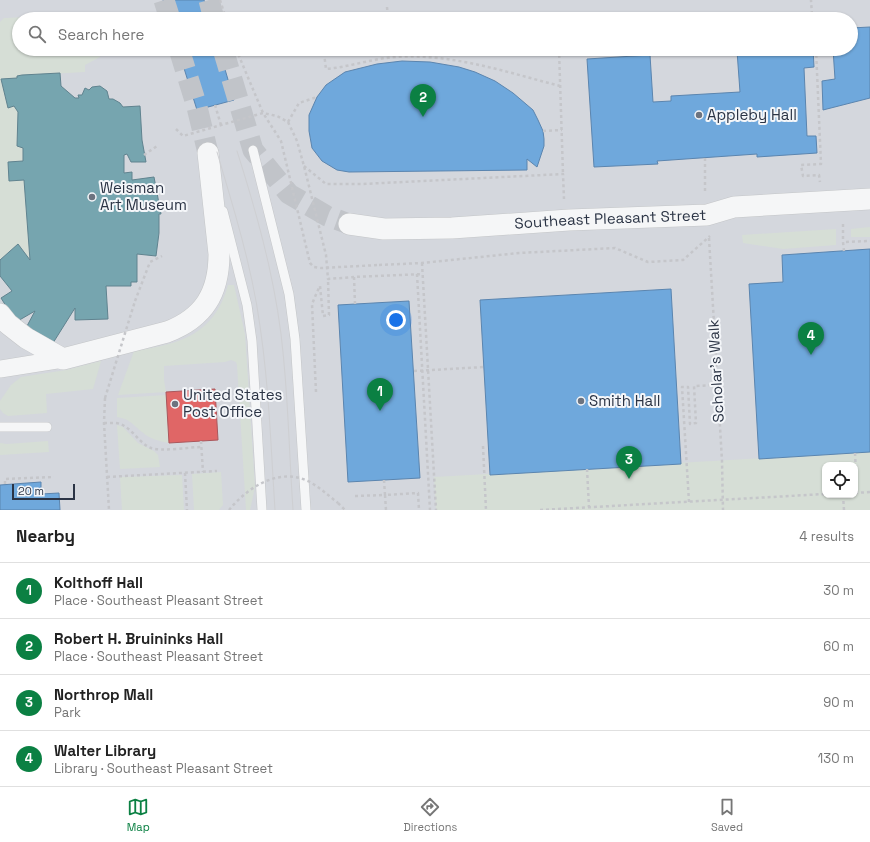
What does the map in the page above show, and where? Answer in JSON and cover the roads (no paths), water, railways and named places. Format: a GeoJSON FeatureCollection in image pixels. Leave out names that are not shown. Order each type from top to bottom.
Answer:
{"type":"FeatureCollection","features":[{"type":"Feature","properties":{"kind":"street"},"geometry":{"type":"LineString","coordinates":[[0,369],[63,359],[167,332],[182,326],[195,317],[207,302],[215,285],[219,271],[208,153]]}},
{"type":"Feature","properties":{"kind":"street","name":"Southeast Pleasant Street"},"geometry":{"type":"LineString","coordinates":[[349,224],[384,229],[452,228],[569,220],[707,215],[734,208],[870,199]]}},
{"type":"Feature","properties":{"kind":"street"},"geometry":{"type":"LineString","coordinates":[[0,314],[8,324],[26,338],[63,359]]}},
{"type":"Feature","properties":{"kind":"lane"},"geometry":{"type":"LineString","coordinates":[[253,150],[289,294],[295,339],[306,510]]}},
{"type":"Feature","properties":{"kind":"lane"},"geometry":{"type":"LineString","coordinates":[[208,153],[247,305],[252,341],[262,510]]}},
{"type":"Feature","properties":{"kind":"lane"},"geometry":{"type":"LineString","coordinates":[[0,427],[47,427]]}},
{"type":"Feature","properties":{"kind":"tunnel"},"geometry":{"type":"LineString","coordinates":[[164,0],[168,12]]}},
{"type":"Feature","properties":{"kind":"tunnel"},"geometry":{"type":"LineString","coordinates":[[209,0],[212,12]]}},
{"type":"Feature","properties":{"kind":"tunnel"},"geometry":{"type":"LineString","coordinates":[[181,56],[197,107],[208,153]]}},
{"type":"Feature","properties":{"kind":"tunnel"},"geometry":{"type":"LineString","coordinates":[[225,56],[253,150],[289,194],[327,216],[349,224]]}},
{"type":"Feature","properties":{"kind":"tram line"},"geometry":{"type":"LineString","coordinates":[[237,151],[251,196],[269,264],[278,311],[285,378],[293,510]]}},
{"type":"Feature","properties":{"kind":"tram line"},"geometry":{"type":"LineString","coordinates":[[217,152],[242,239],[257,304],[268,395],[275,510]]}},
{"type":"Feature","properties":{"kind":"place","name":"Appleby Hall"},"geometry":{"type":"Point","coordinates":[699,115]}},
{"type":"Feature","properties":{"kind":"place","name":"Robert H. Bruininks Hall"},"geometry":{"type":"Point","coordinates":[423,117]}},
{"type":"Feature","properties":{"kind":"place","name":"Weisman Art Museum"},"geometry":{"type":"Point","coordinates":[92,197]}},
{"type":"Feature","properties":{"kind":"place","name":"Walter Library"},"geometry":{"type":"Point","coordinates":[811,355]}},
{"type":"Feature","properties":{"kind":"place","name":"Smith Hall"},"geometry":{"type":"Point","coordinates":[581,401]}},
{"type":"Feature","properties":{"kind":"place","name":"United States Post Office"},"geometry":{"type":"Point","coordinates":[175,404]}},
{"type":"Feature","properties":{"kind":"place","name":"Kolthoff Hall"},"geometry":{"type":"Point","coordinates":[380,411]}},
{"type":"Feature","properties":{"kind":"place","name":"Northrop Mall"},"geometry":{"type":"Point","coordinates":[629,479]}}]}
